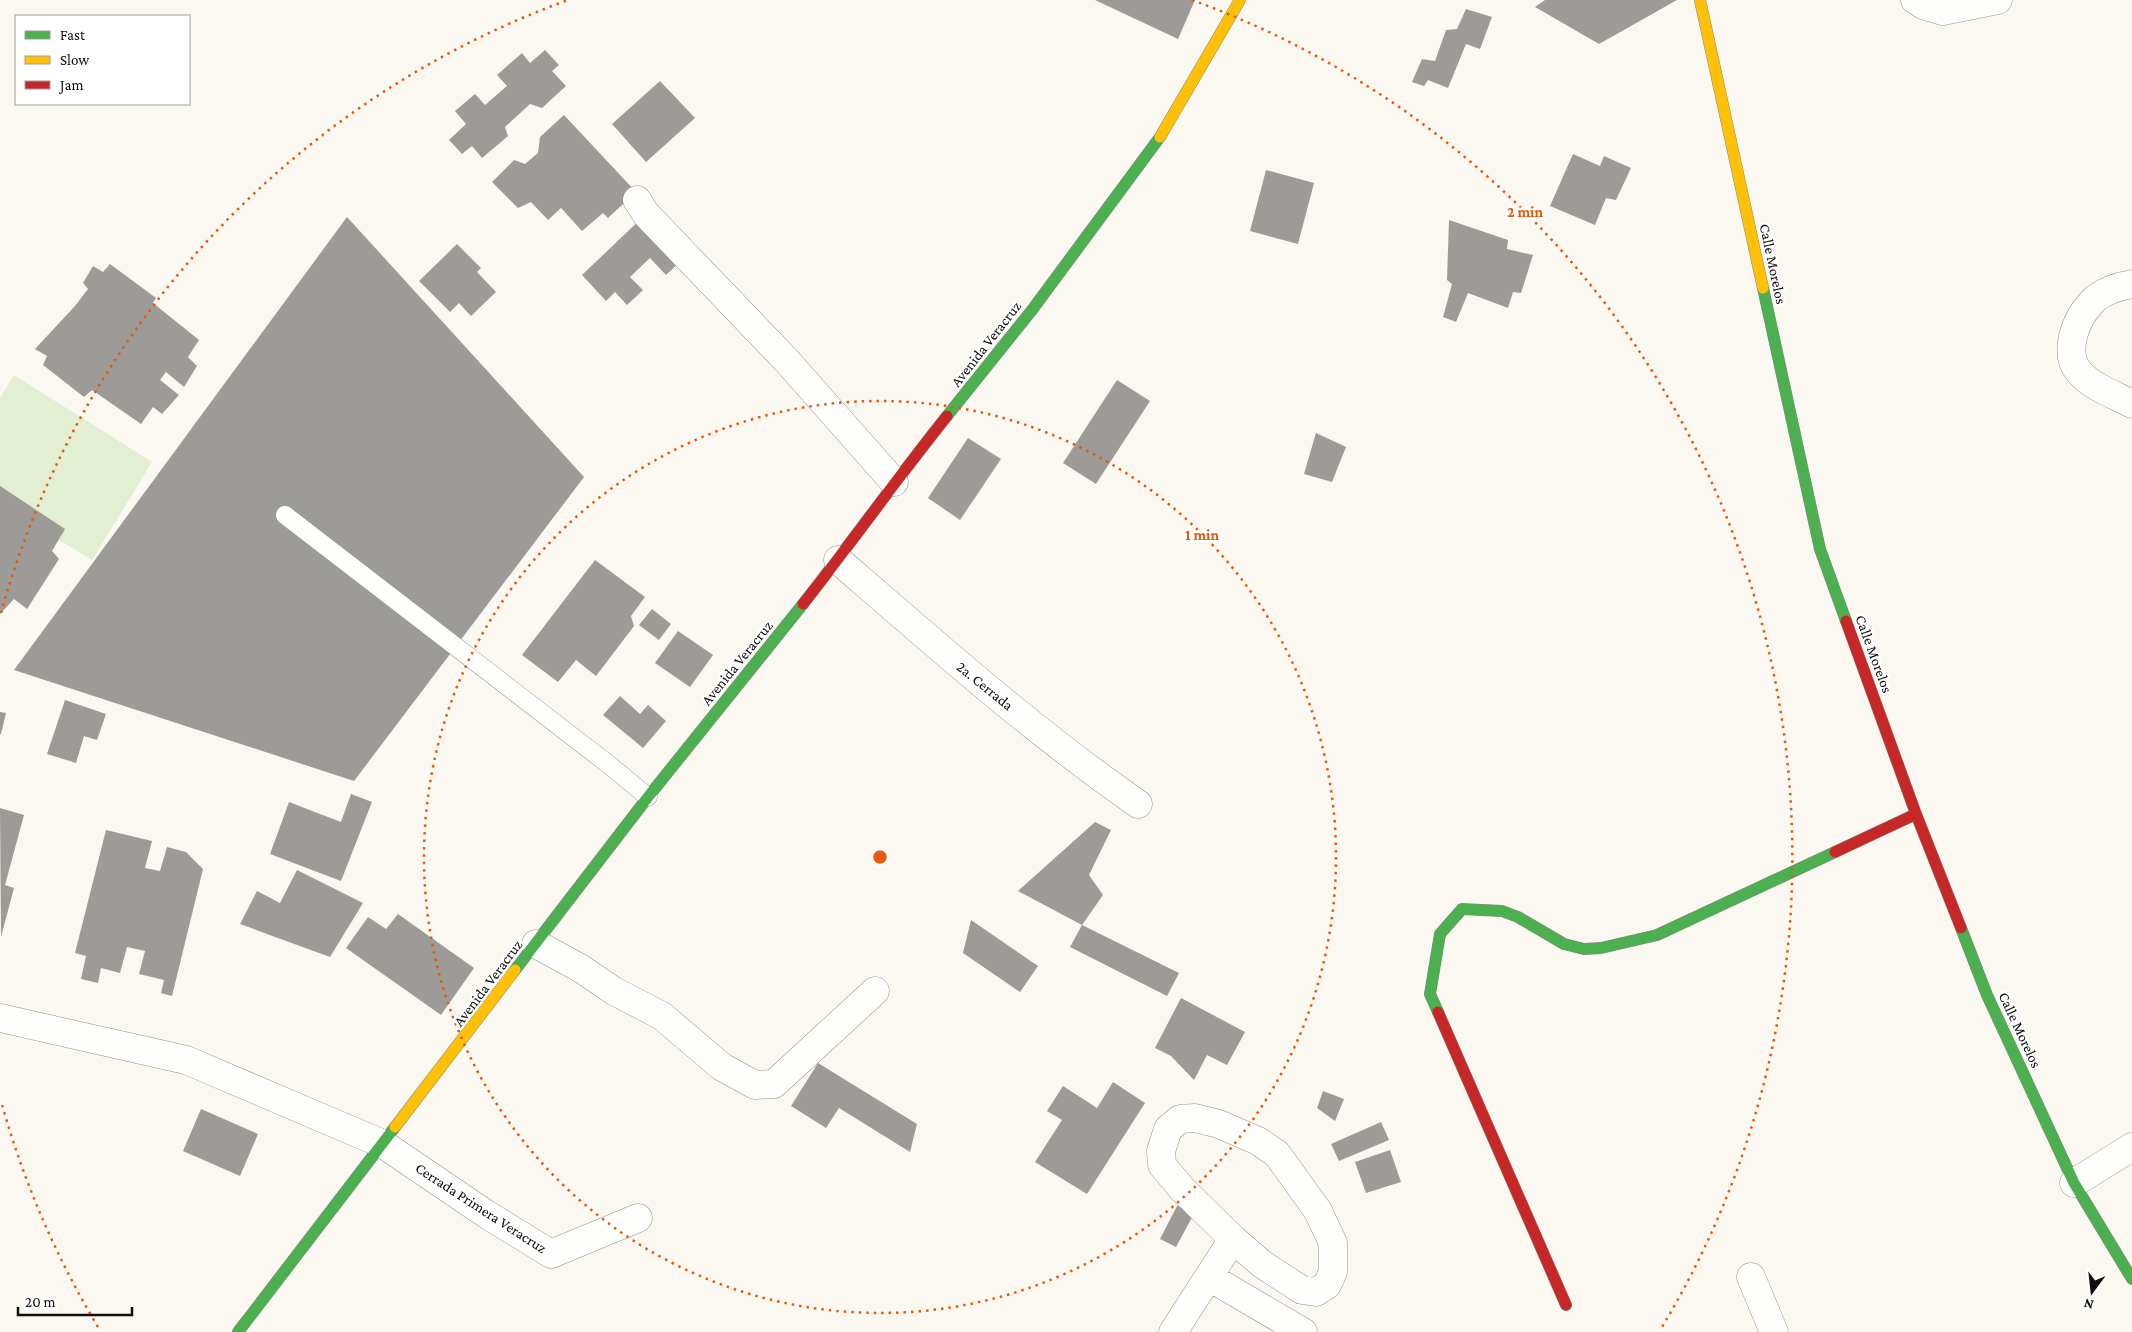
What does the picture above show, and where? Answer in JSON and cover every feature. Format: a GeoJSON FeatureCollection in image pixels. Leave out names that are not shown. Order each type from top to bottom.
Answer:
{"type":"FeatureCollection","features":[{"type":"Feature","properties":{"kind":"street","name":"Avenida Veracruz"},"geometry":{"type":"LineString","coordinates":[[238,1332],[384,1144],[648,797],[838,560],[894,482],[1032,310],[1158,141],[1240,0]]}},
{"type":"Feature","properties":{"kind":"street","name":"Calle Morelos"},"geometry":{"type":"LineString","coordinates":[[1700,0],[1820,550],[1916,814],[1987,995],[2074,1183],[2132,1279]]}},
{"type":"Feature","properties":{"kind":"street"},"geometry":{"type":"LineString","coordinates":[[1916,0],[1923,5],[1943,11],[1998,0]]}},
{"type":"Feature","properties":{"kind":"street"},"geometry":{"type":"LineString","coordinates":[[637,200],[646,214],[787,361],[894,482]]}},
{"type":"Feature","properties":{"kind":"street"},"geometry":{"type":"LineString","coordinates":[[2132,284],[2124,285],[2103,294],[2091,302],[2083,314],[2072,339],[2071,359],[2080,374],[2101,388],[2132,404]]}},
{"type":"Feature","properties":{"kind":"street","name":"2a. Cerrada"},"geometry":{"type":"LineString","coordinates":[[838,560],[971,676],[1082,764],[1138,804]]}},
{"type":"Feature","properties":{"kind":"street"},"geometry":{"type":"LineString","coordinates":[[1566,1305],[1430,994],[1440,934],[1462,909],[1488,909],[1508,913],[1532,925],[1556,942],[1585,950],[1657,935],[1916,814]]}},
{"type":"Feature","properties":{"kind":"street"},"geometry":{"type":"LineString","coordinates":[[536,944],[580,968],[614,991],[662,1016],[722,1067],[755,1085],[774,1084],[875,991]]}},
{"type":"Feature","properties":{"kind":"street"},"geometry":{"type":"LineString","coordinates":[[0,1018],[186,1060],[384,1144]]}},
{"type":"Feature","properties":{"kind":"street"},"geometry":{"type":"LineString","coordinates":[[1195,1118],[1219,1124],[1258,1141],[1277,1154],[1318,1211],[1332,1243],[1333,1272],[1327,1285],[1316,1292],[1302,1290],[1262,1264],[1232,1239],[1183,1190],[1162,1165],[1161,1151],[1168,1128],[1180,1119],[1195,1118]]}},
{"type":"Feature","properties":{"kind":"street","name":"Cerrada Primera Veracruz"},"geometry":{"type":"LineString","coordinates":[[384,1144],[486,1214],[551,1254],[638,1218]]}},
{"type":"Feature","properties":{"kind":"street"},"geometry":{"type":"LineString","coordinates":[[2074,1183],[2132,1147]]}},
{"type":"Feature","properties":{"kind":"street"},"geometry":{"type":"LineString","coordinates":[[1173,1332],[1232,1239]]}},
{"type":"Feature","properties":{"kind":"street"},"geometry":{"type":"LineString","coordinates":[[1208,1277],[1303,1332]]}},
{"type":"Feature","properties":{"kind":"street"},"geometry":{"type":"LineString","coordinates":[[1751,1277],[1774,1332]]}},
{"type":"Feature","properties":{"kind":"lane"},"geometry":{"type":"LineString","coordinates":[[285,515],[608,764],[648,797]]}},
{"type":"Feature","properties":{"kind":"green space"},"geometry":{"type":"Polygon","coordinates":[[[14,375],[152,462],[92,560],[0,504],[0,398],[14,375]]]}},
{"type":"Feature","properties":{"kind":"building"},"geometry":{"type":"Polygon","coordinates":[[[1095,0],[1195,0],[1178,39],[1095,0]]]}},
{"type":"Feature","properties":{"kind":"building"},"geometry":{"type":"Polygon","coordinates":[[[1545,0],[1677,0],[1599,44],[1535,7],[1545,0]]]}},
{"type":"Feature","properties":{"kind":"building"},"geometry":{"type":"Polygon","coordinates":[[[1466,9],[1492,17],[1480,49],[1466,44],[1448,88],[1428,80],[1424,86],[1412,82],[1422,59],[1435,61],[1446,30],[1457,29],[1466,9]]]}},
{"type":"Feature","properties":{"kind":"building"},"geometry":{"type":"Polygon","coordinates":[[[545,50],[559,65],[552,71],[566,86],[542,108],[530,104],[505,127],[508,136],[482,158],[472,146],[462,154],[449,140],[466,124],[455,111],[475,94],[485,105],[507,86],[497,75],[522,53],[530,63],[545,50]]]}},
{"type":"Feature","properties":{"kind":"building"},"geometry":{"type":"Polygon","coordinates":[[[660,81],[695,118],[646,162],[612,124],[660,81]]]}},
{"type":"Feature","properties":{"kind":"building"},"geometry":{"type":"Polygon","coordinates":[[[564,115],[636,192],[608,218],[603,213],[582,231],[561,208],[548,220],[531,202],[518,208],[492,182],[514,160],[525,164],[538,153],[540,137],[564,115]]]}},
{"type":"Feature","properties":{"kind":"building"},"geometry":{"type":"Polygon","coordinates":[[[1573,154],[1600,166],[1604,156],[1631,168],[1616,200],[1606,198],[1595,225],[1550,206],[1573,154]]]}},
{"type":"Feature","properties":{"kind":"building"},"geometry":{"type":"Polygon","coordinates":[[[1266,170],[1314,183],[1298,244],[1250,231],[1266,170]]]}},
{"type":"Feature","properties":{"kind":"building"},"geometry":{"type":"Polygon","coordinates":[[[646,214],[683,259],[666,275],[650,258],[630,277],[643,290],[627,305],[615,292],[606,301],[582,275],[646,214]]]}},
{"type":"Feature","properties":{"kind":"building"},"geometry":{"type":"Polygon","coordinates":[[[347,217],[584,477],[354,781],[14,670],[347,217]]]}},
{"type":"Feature","properties":{"kind":"building"},"geometry":{"type":"Polygon","coordinates":[[[1449,220],[1508,240],[1507,249],[1533,255],[1521,293],[1513,292],[1508,308],[1468,293],[1456,322],[1443,317],[1452,284],[1447,280],[1449,220]]]}},
{"type":"Feature","properties":{"kind":"building"},"geometry":{"type":"Polygon","coordinates":[[[457,244],[481,268],[477,272],[496,292],[471,316],[459,303],[450,312],[419,281],[457,244]]]}},
{"type":"Feature","properties":{"kind":"building"},"geometry":{"type":"Polygon","coordinates":[[[110,264],[156,298],[153,303],[199,340],[188,357],[197,366],[184,387],[166,372],[160,380],[179,395],[162,414],[153,407],[141,424],[92,390],[84,397],[43,365],[47,356],[35,349],[75,306],[88,289],[83,283],[93,266],[103,272],[110,264]]]}},
{"type":"Feature","properties":{"kind":"building"},"geometry":{"type":"Polygon","coordinates":[[[1117,380],[1150,401],[1096,484],[1063,463],[1117,380]]]}},
{"type":"Feature","properties":{"kind":"building"},"geometry":{"type":"Polygon","coordinates":[[[1316,433],[1346,447],[1332,482],[1304,474],[1316,433]]]}},
{"type":"Feature","properties":{"kind":"building"},"geometry":{"type":"Polygon","coordinates":[[[968,438],[1001,459],[960,520],[928,498],[968,438]]]}},
{"type":"Feature","properties":{"kind":"building"},"geometry":{"type":"Polygon","coordinates":[[[0,486],[65,529],[52,551],[59,559],[27,609],[14,599],[0,614],[0,486]]]}},
{"type":"Feature","properties":{"kind":"building"},"geometry":{"type":"Polygon","coordinates":[[[595,560],[645,597],[631,616],[634,626],[596,676],[576,660],[558,682],[522,655],[595,560]]]}},
{"type":"Feature","properties":{"kind":"building"},"geometry":{"type":"Polygon","coordinates":[[[652,609],[671,624],[659,640],[639,625],[652,609]]]}},
{"type":"Feature","properties":{"kind":"building"},"geometry":{"type":"Polygon","coordinates":[[[678,631],[713,655],[690,687],[655,663],[678,631]]]}},
{"type":"Feature","properties":{"kind":"building"},"geometry":{"type":"Polygon","coordinates":[[[620,696],[640,714],[648,705],[666,721],[643,748],[603,715],[620,696]]]}},
{"type":"Feature","properties":{"kind":"building"},"geometry":{"type":"Polygon","coordinates":[[[65,700],[106,714],[97,740],[84,736],[76,763],[47,754],[65,700]]]}},
{"type":"Feature","properties":{"kind":"building"},"geometry":{"type":"Polygon","coordinates":[[[0,712],[6,713],[1,734],[0,734],[0,712]]]}},
{"type":"Feature","properties":{"kind":"building"},"geometry":{"type":"Polygon","coordinates":[[[351,794],[372,802],[341,881],[270,854],[289,802],[341,822],[351,794]]]}},
{"type":"Feature","properties":{"kind":"building"},"geometry":{"type":"Polygon","coordinates":[[[0,808],[24,815],[5,885],[14,888],[1,937],[0,808]]]}},
{"type":"Feature","properties":{"kind":"building"},"geometry":{"type":"Polygon","coordinates":[[[1095,822],[1111,830],[1089,875],[1103,895],[1082,925],[1018,891],[1095,822]]]}},
{"type":"Feature","properties":{"kind":"building"},"geometry":{"type":"Polygon","coordinates":[[[106,830],[152,841],[145,868],[160,871],[167,847],[186,852],[203,869],[172,996],[161,993],[164,980],[139,974],[145,951],[127,947],[120,973],[101,968],[98,983],[81,979],[86,956],[75,953],[106,830]]]}},
{"type":"Feature","properties":{"kind":"building"},"geometry":{"type":"Polygon","coordinates":[[[297,870],[363,903],[330,957],[240,924],[257,891],[280,903],[297,870]]]}},
{"type":"Feature","properties":{"kind":"building"},"geometry":{"type":"Polygon","coordinates":[[[398,914],[474,968],[441,1015],[346,948],[368,917],[386,929],[398,914]]]}},
{"type":"Feature","properties":{"kind":"building"},"geometry":{"type":"Polygon","coordinates":[[[971,920],[1038,966],[1020,992],[963,953],[971,920]]]}},
{"type":"Feature","properties":{"kind":"building"},"geometry":{"type":"Polygon","coordinates":[[[1082,925],[1179,973],[1167,996],[1070,947],[1082,925]]]}},
{"type":"Feature","properties":{"kind":"building"},"geometry":{"type":"Polygon","coordinates":[[[1181,998],[1245,1032],[1227,1065],[1207,1055],[1194,1080],[1171,1056],[1155,1048],[1181,998]]]}},
{"type":"Feature","properties":{"kind":"building"},"geometry":{"type":"Polygon","coordinates":[[[818,1063],[917,1124],[910,1152],[839,1108],[826,1128],[791,1106],[818,1063]]]}},
{"type":"Feature","properties":{"kind":"building"},"geometry":{"type":"Polygon","coordinates":[[[1113,1082],[1145,1103],[1087,1194],[1035,1162],[1062,1120],[1047,1111],[1063,1086],[1097,1108],[1113,1082]]]}},
{"type":"Feature","properties":{"kind":"building"},"geometry":{"type":"Polygon","coordinates":[[[1323,1091],[1344,1099],[1335,1121],[1317,1108],[1323,1091]]]}},
{"type":"Feature","properties":{"kind":"building"},"geometry":{"type":"Polygon","coordinates":[[[201,1109],[258,1134],[240,1176],[183,1151],[201,1109]]]}},
{"type":"Feature","properties":{"kind":"building"},"geometry":{"type":"Polygon","coordinates":[[[1381,1122],[1389,1140],[1339,1161],[1331,1144],[1381,1122]]]}},
{"type":"Feature","properties":{"kind":"building"},"geometry":{"type":"Polygon","coordinates":[[[1390,1150],[1401,1182],[1366,1193],[1355,1162],[1390,1150]]]}},
{"type":"Feature","properties":{"kind":"building"},"geometry":{"type":"Polygon","coordinates":[[[1177,1206],[1196,1210],[1176,1247],[1160,1239],[1177,1206]]]}},
{"type":"Feature","properties":{"kind":"traffic: fast"},"geometry":{"type":"LineString","coordinates":[[947,416],[1032,310],[1160,137]]}},
{"type":"Feature","properties":{"kind":"traffic: fast"},"geometry":{"type":"LineString","coordinates":[[1763,288],[1820,549],[1846,621]]}},
{"type":"Feature","properties":{"kind":"traffic: fast"},"geometry":{"type":"LineString","coordinates":[[515,970],[648,797],[803,604]]}},
{"type":"Feature","properties":{"kind":"traffic: fast"},"geometry":{"type":"LineString","coordinates":[[1438,1012],[1430,994],[1440,934],[1462,909],[1502,911],[1518,917],[1564,944],[1584,949],[1601,948],[1657,935],[1835,852]]}},
{"type":"Feature","properties":{"kind":"traffic: fast"},"geometry":{"type":"LineString","coordinates":[[1961,928],[1987,995],[2074,1183],[2132,1279]]}},
{"type":"Feature","properties":{"kind":"traffic: fast"},"geometry":{"type":"LineString","coordinates":[[238,1332],[395,1127]]}},
{"type":"Feature","properties":{"kind":"traffic: slow"},"geometry":{"type":"LineString","coordinates":[[1160,137],[1240,0]]}},
{"type":"Feature","properties":{"kind":"traffic: slow"},"geometry":{"type":"LineString","coordinates":[[1700,0],[1763,288]]}},
{"type":"Feature","properties":{"kind":"traffic: slow"},"geometry":{"type":"LineString","coordinates":[[395,1127],[515,970]]}},
{"type":"Feature","properties":{"kind":"traffic: jam"},"geometry":{"type":"LineString","coordinates":[[803,604],[947,416]]}},
{"type":"Feature","properties":{"kind":"traffic: jam"},"geometry":{"type":"LineString","coordinates":[[1846,621],[1916,814],[1961,928]]}},
{"type":"Feature","properties":{"kind":"traffic: jam"},"geometry":{"type":"LineString","coordinates":[[1835,852],[1916,814]]}},
{"type":"Feature","properties":{"kind":"traffic: jam"},"geometry":{"type":"LineString","coordinates":[[1438,1012],[1566,1305]]}}]}
